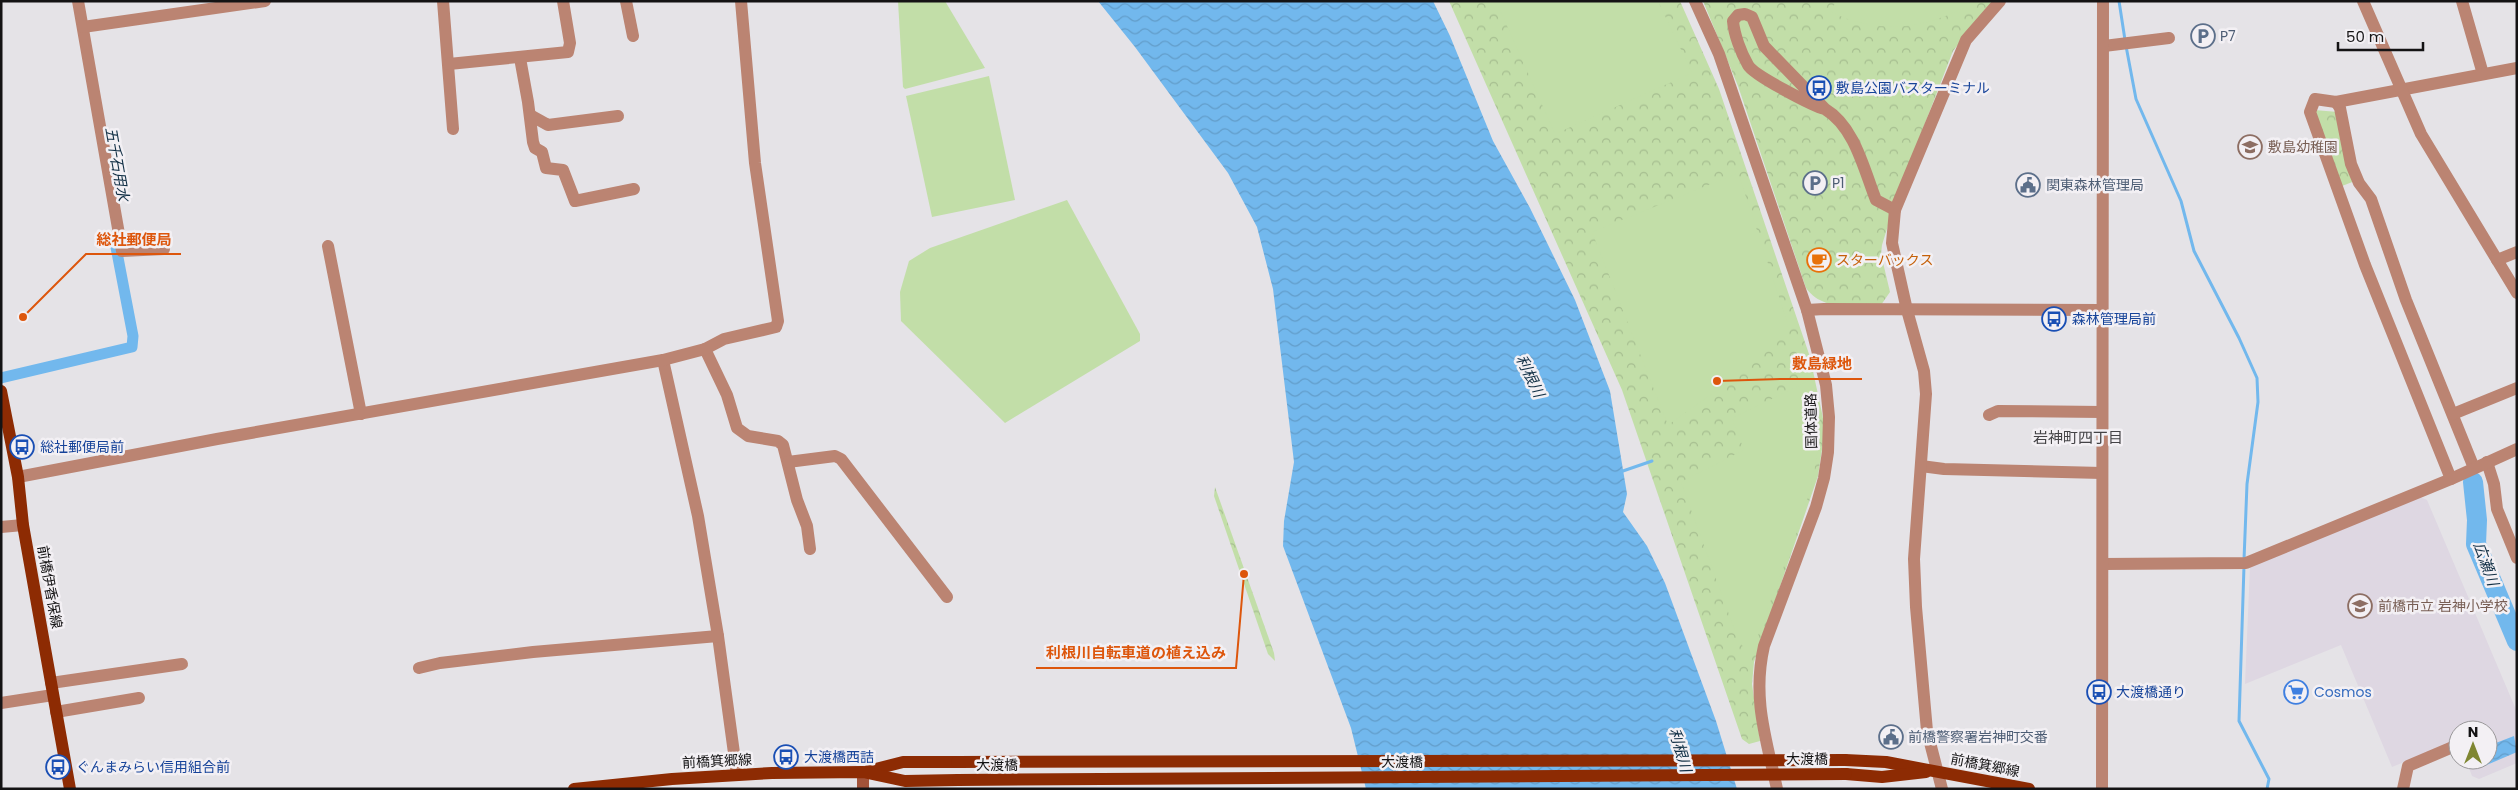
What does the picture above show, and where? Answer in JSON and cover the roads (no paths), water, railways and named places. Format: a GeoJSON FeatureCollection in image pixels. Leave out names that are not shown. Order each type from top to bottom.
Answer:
{"type":"FeatureCollection","features":[{"type":"Feature","properties":{"kind":"main road","name":"前橋伊香保線"},"geometry":{"type":"LineString","coordinates":[[1,391],[18,477],[24,525],[70,789]]}},
{"type":"Feature","properties":{"kind":"main road","name":"前橋箕郷線"},"geometry":{"type":"LineString","coordinates":[[1845,760],[1886,762],[2029,789]]}},
{"type":"Feature","properties":{"kind":"main road","name":"大渡橋"},"geometry":{"type":"LineString","coordinates":[[958,762],[1845,760]]}},
{"type":"Feature","properties":{"kind":"main road","name":"前橋箕郷線"},"geometry":{"type":"LineString","coordinates":[[574,789],[737,775],[863,772],[904,762],[958,762]]}},
{"type":"Feature","properties":{"kind":"main road","name":"前橋箕郷線"},"geometry":{"type":"LineString","coordinates":[[1846,774],[1882,777],[1936,771]]}},
{"type":"Feature","properties":{"kind":"main road","name":"前橋箕郷線"},"geometry":{"type":"LineString","coordinates":[[863,772],[905,781],[958,780]]}},
{"type":"Feature","properties":{"kind":"main road"},"geometry":{"type":"LineString","coordinates":[[863,772],[863,789]]}},
{"type":"Feature","properties":{"kind":"main road","name":"大渡橋"},"geometry":{"type":"LineString","coordinates":[[958,780],[1846,774]]}},
{"type":"Feature","properties":{"kind":"street"},"geometry":{"type":"LineString","coordinates":[[78,1],[122,251],[164,249]]}},
{"type":"Feature","properties":{"kind":"street"},"geometry":{"type":"LineString","coordinates":[[83,27],[265,1]]}},
{"type":"Feature","properties":{"kind":"street"},"geometry":{"type":"LineString","coordinates":[[443,1],[449,64],[452,129]]}},
{"type":"Feature","properties":{"kind":"street"},"geometry":{"type":"LineString","coordinates":[[449,64],[568,52],[570,43],[564,1]]}},
{"type":"Feature","properties":{"kind":"street"},"geometry":{"type":"LineString","coordinates":[[626,1],[633,36]]}},
{"type":"Feature","properties":{"kind":"street"},"geometry":{"type":"LineString","coordinates":[[18,477],[663,360],[705,350],[724,339],[774,328],[778,321],[755,163],[741,1]]}},
{"type":"Feature","properties":{"kind":"street","name":"国体道路"},"geometry":{"type":"LineString","coordinates":[[1695,1],[1719,54],[1807,310],[1826,385],[1829,417],[1828,452],[1824,478],[1816,507],[1764,646],[1759,666],[1758,695],[1777,789]]}},
{"type":"Feature","properties":{"kind":"street"},"geometry":{"type":"LineString","coordinates":[[1942,789],[1927,730],[1916,607],[1914,559],[1926,394],[1924,370],[1907,310],[1892,243],[1895,210],[1966,40],[2000,1]]}},
{"type":"Feature","properties":{"kind":"street"},"geometry":{"type":"LineString","coordinates":[[2102,789],[2103,1]]}},
{"type":"Feature","properties":{"kind":"street"},"geometry":{"type":"LineString","coordinates":[[2363,1],[2426,142],[2517,293]]}},
{"type":"Feature","properties":{"kind":"street"},"geometry":{"type":"LineString","coordinates":[[2462,1],[2483,74]]}},
{"type":"Feature","properties":{"kind":"street"},"geometry":{"type":"LineString","coordinates":[[1825,109],[1812,106],[1748,67],[1734,28],[1733,21],[1738,15],[1745,14],[1752,17],[1764,46],[1825,109],[1832,113],[1852,137],[1876,200],[1895,210]]}},
{"type":"Feature","properties":{"kind":"street"},"geometry":{"type":"LineString","coordinates":[[2104,46],[2169,38]]}},
{"type":"Feature","properties":{"kind":"street"},"geometry":{"type":"LineString","coordinates":[[520,58],[535,148],[542,152],[546,168],[563,170],[575,201],[634,189]]}},
{"type":"Feature","properties":{"kind":"street"},"geometry":{"type":"LineString","coordinates":[[2451,479],[2365,266],[2310,112],[2315,99],[2336,102],[2517,68]]}},
{"type":"Feature","properties":{"kind":"street"},"geometry":{"type":"LineString","coordinates":[[2336,102],[2340,108],[2351,164],[2359,183],[2371,199],[2406,300],[2474,468]]}},
{"type":"Feature","properties":{"kind":"street"},"geometry":{"type":"LineString","coordinates":[[530,114],[548,125],[618,116]]}},
{"type":"Feature","properties":{"kind":"street"},"geometry":{"type":"LineString","coordinates":[[328,246],[361,414]]}},
{"type":"Feature","properties":{"kind":"street"},"geometry":{"type":"LineString","coordinates":[[2497,260],[2517,252]]}},
{"type":"Feature","properties":{"kind":"street"},"geometry":{"type":"LineString","coordinates":[[1807,310],[2102,310]]}},
{"type":"Feature","properties":{"kind":"street"},"geometry":{"type":"LineString","coordinates":[[705,350],[725,390],[737,428],[748,436],[778,441],[782,445],[797,500],[807,526],[810,549]]}},
{"type":"Feature","properties":{"kind":"street"},"geometry":{"type":"LineString","coordinates":[[663,360],[694,499],[718,636],[737,775]]}},
{"type":"Feature","properties":{"kind":"street"},"geometry":{"type":"LineString","coordinates":[[2453,414],[2517,388]]}},
{"type":"Feature","properties":{"kind":"street"},"geometry":{"type":"LineString","coordinates":[[1989,415],[1998,411],[2102,412]]}},
{"type":"Feature","properties":{"kind":"street"},"geometry":{"type":"LineString","coordinates":[[2103,564],[2246,563],[2451,479],[2517,449]]}},
{"type":"Feature","properties":{"kind":"street"},"geometry":{"type":"LineString","coordinates":[[788,462],[835,456],[841,459],[948,597]]}},
{"type":"Feature","properties":{"kind":"street"},"geometry":{"type":"LineString","coordinates":[[2487,462],[2494,484],[2497,509],[2517,558]]}},
{"type":"Feature","properties":{"kind":"street"},"geometry":{"type":"LineString","coordinates":[[1921,466],[1944,469],[2102,472]]}},
{"type":"Feature","properties":{"kind":"street"},"geometry":{"type":"LineString","coordinates":[[1,527],[24,525]]}},
{"type":"Feature","properties":{"kind":"street"},"geometry":{"type":"LineString","coordinates":[[419,668],[440,663],[533,652],[718,636]]}},
{"type":"Feature","properties":{"kind":"street"},"geometry":{"type":"LineString","coordinates":[[1,703],[52,689],[182,664]]}},
{"type":"Feature","properties":{"kind":"street"},"geometry":{"type":"LineString","coordinates":[[56,712],[139,698]]}},
{"type":"Feature","properties":{"kind":"street"},"geometry":{"type":"LineString","coordinates":[[2403,789],[2408,766],[2448,749]]}},
{"type":"Feature","properties":{"kind":"water","name":"利根川"},"geometry":{"type":"Polygon","coordinates":[[[1098,1],[1433,1],[1450,36],[1493,141],[1530,208],[1575,300],[1610,391],[1627,494],[1623,512],[1647,546],[1665,583],[1716,721],[1737,789],[1366,789],[1351,728],[1283,546],[1284,521],[1294,462],[1273,289],[1257,227],[1228,173],[1135,47],[1098,1]]]}},
{"type":"Feature","properties":{"kind":"water"},"geometry":{"type":"Polygon","coordinates":[[[2514,736],[2517,752],[2498,760],[2498,742],[2514,736]]]}},
{"type":"Feature","properties":{"kind":"waterway"},"geometry":{"type":"LineString","coordinates":[[2119,1],[2125,40]]}},
{"type":"Feature","properties":{"kind":"waterway"},"geometry":{"type":"LineString","coordinates":[[2126,46],[2136,99],[2181,201],[2194,251],[2239,338],[2257,378],[2258,402],[2247,484],[2244,560]]}},
{"type":"Feature","properties":{"kind":"waterway","name":"五千石用水"},"geometry":{"type":"LineString","coordinates":[[1,378],[132,347],[133,336],[115,242]]}},
{"type":"Feature","properties":{"kind":"waterway"},"geometry":{"type":"LineString","coordinates":[[1620,472],[1652,461]]}},
{"type":"Feature","properties":{"kind":"waterway","name":"広瀬川"},"geometry":{"type":"LineString","coordinates":[[2473,482],[2477,520],[2476,544],[2517,641]]}},
{"type":"Feature","properties":{"kind":"waterway"},"geometry":{"type":"LineString","coordinates":[[2244,566],[2239,721],[2269,779],[2267,789]]}},
{"type":"Feature","properties":{"kind":"place","name":"P7"},"geometry":{"type":"Point","coordinates":[2203,36]}},
{"type":"Feature","properties":{"kind":"place","name":"敷島公園バスターミナル"},"geometry":{"type":"Point","coordinates":[1819,88]}},
{"type":"Feature","properties":{"kind":"place","name":"敷島幼稚園"},"geometry":{"type":"Point","coordinates":[2250,147]}},
{"type":"Feature","properties":{"kind":"place","name":"P1"},"geometry":{"type":"Point","coordinates":[1815,183]}},
{"type":"Feature","properties":{"kind":"place","name":"関東森林管理局"},"geometry":{"type":"Point","coordinates":[2028,185]}},
{"type":"Feature","properties":{"kind":"place","name":"スターバックス"},"geometry":{"type":"Point","coordinates":[1819,260]}},
{"type":"Feature","properties":{"kind":"place","name":"総社郵便局"},"geometry":{"type":"Point","coordinates":[23,317]}},
{"type":"Feature","properties":{"kind":"place","name":"森林管理局前"},"geometry":{"type":"Point","coordinates":[2054,319]}},
{"type":"Feature","properties":{"kind":"place","name":"敷島緑地"},"geometry":{"type":"Point","coordinates":[1717,381]}},
{"type":"Feature","properties":{"kind":"place","name":"総社郵便局前"},"geometry":{"type":"Point","coordinates":[22,447]}},
{"type":"Feature","properties":{"kind":"place","name":"利根川自転車道の植え込み"},"geometry":{"type":"Point","coordinates":[1244,574]}},
{"type":"Feature","properties":{"kind":"place","name":"前橋市立 岩神小学校"},"geometry":{"type":"Point","coordinates":[2360,606]}},
{"type":"Feature","properties":{"kind":"place","name":"大渡橋通り"},"geometry":{"type":"Point","coordinates":[2099,692]}},
{"type":"Feature","properties":{"kind":"place","name":"Cosmos"},"geometry":{"type":"Point","coordinates":[2296,692]}},
{"type":"Feature","properties":{"kind":"place","name":"前橋警察署岩神町交番"},"geometry":{"type":"Point","coordinates":[1891,737]}},
{"type":"Feature","properties":{"kind":"place","name":"大渡橋西詰"},"geometry":{"type":"Point","coordinates":[786,757]}},
{"type":"Feature","properties":{"kind":"place","name":"ぐんまみらい信用組合前"},"geometry":{"type":"Point","coordinates":[58,767]}},
{"type":"Feature","properties":{"kind":"district","name":"岩神町四丁目"},"geometry":{"type":"Point","coordinates":[2078,438]}}]}
